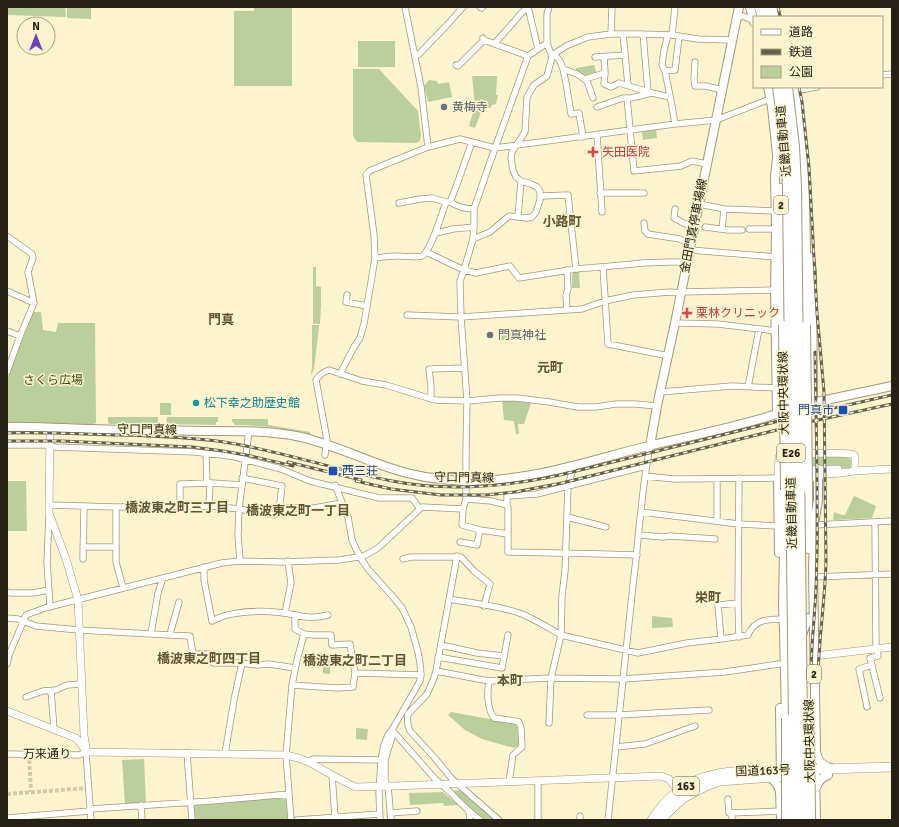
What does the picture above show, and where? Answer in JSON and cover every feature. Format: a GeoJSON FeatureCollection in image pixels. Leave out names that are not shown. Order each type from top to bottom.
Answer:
{"type":"FeatureCollection","features":[{"type":"Feature","properties":{"kind":"highway","name":"近畿自動車道"},"geometry":{"type":"LineString","coordinates":[[778,88],[786,148],[788,188],[795,820]]}},
{"type":"Feature","properties":{"kind":"highway","name":"近畿自動車道"},"geometry":{"type":"LineString","coordinates":[[790,88],[790,110],[796,187],[803,820]]}},
{"type":"Feature","properties":{"kind":"highway","name":"国道163号"},"geometry":{"type":"LineString","coordinates":[[652,820],[659,809],[699,779],[713,775],[732,772],[815,773],[892,767]]}},
{"type":"Feature","properties":{"kind":"highway","name":"国道163号"},"geometry":{"type":"LineString","coordinates":[[831,772],[892,773]]}},
{"type":"Feature","properties":{"kind":"highway","name":"国道163号"},"geometry":{"type":"LineString","coordinates":[[661,820],[681,794],[719,781],[770,777],[794,773]]}},
{"type":"Feature","properties":{"kind":"main road","name":"金田門真停車場線"},"geometry":{"type":"LineString","coordinates":[[650,446],[739,7]]}},
{"type":"Feature","properties":{"kind":"main road"},"geometry":{"type":"LineString","coordinates":[[750,7],[753,18]]}},
{"type":"Feature","properties":{"kind":"main road","name":"大阪中央環状線"},"geometry":{"type":"LineString","coordinates":[[768,88],[780,176],[782,210],[785,490],[783,606],[786,718],[786,820]]}},
{"type":"Feature","properties":{"kind":"main road"},"geometry":{"type":"LineString","coordinates":[[770,99],[783,94],[790,88]]}},
{"type":"Feature","properties":{"kind":"main road","name":"大阪中央環状線"},"geometry":{"type":"LineString","coordinates":[[790,88],[796,99],[801,133],[805,206],[811,820]]}},
{"type":"Feature","properties":{"kind":"main road"},"geometry":{"type":"LineString","coordinates":[[777,159],[775,176],[777,414]]}},
{"type":"Feature","properties":{"kind":"main road"},"geometry":{"type":"LineString","coordinates":[[805,206],[812,272],[813,402]]}},
{"type":"Feature","properties":{"kind":"main road","name":"守口門真線"},"geometry":{"type":"LineString","coordinates":[[7,427],[102,430],[249,431],[274,433],[301,437],[389,468],[426,478],[466,481],[518,477],[552,471],[777,414],[813,402],[892,386]]}},
{"type":"Feature","properties":{"kind":"main road"},"geometry":{"type":"LineString","coordinates":[[808,609],[813,576],[814,525],[818,500],[818,473]]}},
{"type":"Feature","properties":{"kind":"main road"},"geometry":{"type":"LineString","coordinates":[[778,474],[779,578],[783,606]]}},
{"type":"Feature","properties":{"kind":"main road","name":"2"},"geometry":{"type":"LineString","coordinates":[[808,534],[813,576],[816,756],[821,764],[831,772]]}},
{"type":"Feature","properties":{"kind":"main road"},"geometry":{"type":"LineString","coordinates":[[806,820],[794,773],[797,654],[808,618]]}},
{"type":"Feature","properties":{"kind":"main road"},"geometry":{"type":"LineString","coordinates":[[784,630],[789,655],[794,773],[799,820]]}},
{"type":"Feature","properties":{"kind":"main road"},"geometry":{"type":"LineString","coordinates":[[758,772],[776,765],[780,753],[780,664],[784,630]]}},
{"type":"Feature","properties":{"kind":"main road"},"geometry":{"type":"LineString","coordinates":[[780,753],[794,773]]}},
{"type":"Feature","properties":{"kind":"main road"},"geometry":{"type":"LineString","coordinates":[[816,788],[821,779],[831,772]]}},
{"type":"Feature","properties":{"kind":"main road"},"geometry":{"type":"LineString","coordinates":[[815,773],[816,820]]}},
{"type":"Feature","properties":{"kind":"main road"},"geometry":{"type":"LineString","coordinates":[[770,777],[777,784],[780,791],[781,820]]}},
{"type":"Feature","properties":{"kind":"street"},"geometry":{"type":"LineString","coordinates":[[405,7],[421,86],[428,147]]}},
{"type":"Feature","properties":{"kind":"street"},"geometry":{"type":"LineString","coordinates":[[415,55],[419,54],[463,7]]}},
{"type":"Feature","properties":{"kind":"street"},"geometry":{"type":"LineString","coordinates":[[495,43],[528,7]]}},
{"type":"Feature","properties":{"kind":"street"},"geometry":{"type":"LineString","coordinates":[[528,7],[538,49]]}},
{"type":"Feature","properties":{"kind":"street"},"geometry":{"type":"LineString","coordinates":[[549,7],[547,14],[547,43],[553,56],[560,62],[563,69],[571,114],[579,113],[583,137]]}},
{"type":"Feature","properties":{"kind":"street"},"geometry":{"type":"LineString","coordinates":[[611,34],[612,7]]}},
{"type":"Feature","properties":{"kind":"street"},"geometry":{"type":"LineString","coordinates":[[675,7],[670,35],[664,50],[662,65],[665,71],[675,124]]}},
{"type":"Feature","properties":{"kind":"street"},"geometry":{"type":"LineString","coordinates":[[737,18],[743,16],[753,21]]}},
{"type":"Feature","properties":{"kind":"street"},"geometry":{"type":"LineString","coordinates":[[473,239],[490,232],[509,216],[527,218],[536,212],[540,200],[540,191],[537,187],[521,181],[516,177],[512,170],[510,158],[512,152],[525,132],[527,97],[534,85],[547,76],[553,56],[566,46],[588,37],[611,34],[670,35],[698,39],[732,40]]}},
{"type":"Feature","properties":{"kind":"street"},"geometry":{"type":"LineString","coordinates":[[623,34],[628,85]]}},
{"type":"Feature","properties":{"kind":"street"},"geometry":{"type":"LineString","coordinates":[[643,34],[650,92]]}},
{"type":"Feature","properties":{"kind":"street"},"geometry":{"type":"LineString","coordinates":[[665,71],[674,70],[679,36]]}},
{"type":"Feature","properties":{"kind":"street"},"geometry":{"type":"LineString","coordinates":[[456,65],[458,66],[484,39],[528,56]]}},
{"type":"Feature","properties":{"kind":"street"},"geometry":{"type":"LineString","coordinates":[[508,534],[480,530],[462,525],[463,509],[466,499],[467,400],[460,281],[473,239],[474,209],[528,56],[547,43]]}},
{"type":"Feature","properties":{"kind":"street"},"geometry":{"type":"LineString","coordinates":[[595,57],[625,55]]}},
{"type":"Feature","properties":{"kind":"street"},"geometry":{"type":"LineString","coordinates":[[604,57],[604,84],[611,87],[619,83],[670,97]]}},
{"type":"Feature","properties":{"kind":"street"},"geometry":{"type":"LineString","coordinates":[[695,62],[695,86],[706,86],[722,90]]}},
{"type":"Feature","properties":{"kind":"street"},"geometry":{"type":"LineString","coordinates":[[563,69],[585,79],[588,83],[593,98]]}},
{"type":"Feature","properties":{"kind":"street"},"geometry":{"type":"LineString","coordinates":[[585,79],[605,73]]}},
{"type":"Feature","properties":{"kind":"street"},"geometry":{"type":"LineString","coordinates":[[597,107],[623,98],[642,96],[650,92]]}},
{"type":"Feature","properties":{"kind":"street"},"geometry":{"type":"LineString","coordinates":[[627,98],[634,171],[681,166],[692,161],[707,164]]}},
{"type":"Feature","properties":{"kind":"street"},"geometry":{"type":"LineString","coordinates":[[340,374],[360,338],[364,324],[375,258],[374,235],[366,175],[369,171],[428,147],[460,139],[495,148],[517,146],[675,124],[716,120],[770,99]]}},
{"type":"Feature","properties":{"kind":"street"},"geometry":{"type":"LineString","coordinates":[[596,135],[602,212]]}},
{"type":"Feature","properties":{"kind":"street"},"geometry":{"type":"LineString","coordinates":[[375,258],[421,256],[426,252],[436,232],[442,212],[456,187],[472,142]]}},
{"type":"Feature","properties":{"kind":"street"},"geometry":{"type":"LineString","coordinates":[[518,217],[521,181]]}},
{"type":"Feature","properties":{"kind":"street"},"geometry":{"type":"LineString","coordinates":[[600,193],[644,193]]}},
{"type":"Feature","properties":{"kind":"street"},"geometry":{"type":"LineString","coordinates":[[540,196],[568,195],[576,269]]}},
{"type":"Feature","properties":{"kind":"street"},"geometry":{"type":"LineString","coordinates":[[399,202],[432,198],[448,202],[465,209],[474,209]]}},
{"type":"Feature","properties":{"kind":"street"},"geometry":{"type":"LineString","coordinates":[[699,204],[724,209],[776,211]]}},
{"type":"Feature","properties":{"kind":"street"},"geometry":{"type":"LineString","coordinates":[[674,209],[674,218],[683,223],[694,226]]}},
{"type":"Feature","properties":{"kind":"street"},"geometry":{"type":"LineString","coordinates":[[722,229],[724,209]]}},
{"type":"Feature","properties":{"kind":"street"},"geometry":{"type":"LineString","coordinates":[[644,223],[645,231],[648,234],[680,239],[690,248],[776,257]]}},
{"type":"Feature","properties":{"kind":"street"},"geometry":{"type":"LineString","coordinates":[[436,232],[474,227]]}},
{"type":"Feature","properties":{"kind":"street"},"geometry":{"type":"LineString","coordinates":[[705,227],[742,230]]}},
{"type":"Feature","properties":{"kind":"street"},"geometry":{"type":"LineString","coordinates":[[749,229],[776,228]]}},
{"type":"Feature","properties":{"kind":"street"},"geometry":{"type":"LineString","coordinates":[[7,236],[32,254],[33,258],[28,272],[34,303],[7,370]]}},
{"type":"Feature","properties":{"kind":"street"},"geometry":{"type":"LineString","coordinates":[[426,252],[464,270],[476,273],[510,266],[519,278],[576,269],[643,263],[687,262]]}},
{"type":"Feature","properties":{"kind":"street"},"geometry":{"type":"LineString","coordinates":[[602,267],[608,344],[669,356]]}},
{"type":"Feature","properties":{"kind":"street"},"geometry":{"type":"LineString","coordinates":[[567,310],[566,295],[568,289],[568,270]]}},
{"type":"Feature","properties":{"kind":"street"},"geometry":{"type":"LineString","coordinates":[[407,315],[461,317],[582,309],[605,301],[638,294],[775,290]]}},
{"type":"Feature","properties":{"kind":"street"},"geometry":{"type":"LineString","coordinates":[[7,291],[34,303]]}},
{"type":"Feature","properties":{"kind":"street"},"geometry":{"type":"LineString","coordinates":[[347,295],[346,302],[367,306]]}},
{"type":"Feature","properties":{"kind":"street"},"geometry":{"type":"LineString","coordinates":[[675,323],[718,324],[776,331]]}},
{"type":"Feature","properties":{"kind":"street"},"geometry":{"type":"LineString","coordinates":[[748,387],[759,329]]}},
{"type":"Feature","properties":{"kind":"street"},"geometry":{"type":"LineString","coordinates":[[7,331],[20,336]]}},
{"type":"Feature","properties":{"kind":"street"},"geometry":{"type":"LineString","coordinates":[[431,399],[429,369],[465,368]]}},
{"type":"Feature","properties":{"kind":"street"},"geometry":{"type":"LineString","coordinates":[[325,455],[327,440],[316,380],[324,372],[329,370],[362,381],[386,385],[435,400],[517,398],[578,407],[596,407],[616,404],[657,406]]}},
{"type":"Feature","properties":{"kind":"street"},"geometry":{"type":"LineString","coordinates":[[777,378],[813,375]]}},
{"type":"Feature","properties":{"kind":"street"},"geometry":{"type":"LineString","coordinates":[[660,392],[732,386],[777,388]]}},
{"type":"Feature","properties":{"kind":"street"},"geometry":{"type":"LineString","coordinates":[[50,428],[47,562],[50,606]]}},
{"type":"Feature","properties":{"kind":"street"},"geometry":{"type":"LineString","coordinates":[[240,560],[238,535],[239,509],[249,431]]}},
{"type":"Feature","properties":{"kind":"street"},"geometry":{"type":"LineString","coordinates":[[7,446],[45,445],[55,447],[206,453],[235,457],[281,469],[304,479],[334,485],[379,498],[412,498],[420,509]]}},
{"type":"Feature","properties":{"kind":"street"},"geometry":{"type":"LineString","coordinates":[[608,820],[646,466],[650,446]]}},
{"type":"Feature","properties":{"kind":"street"},"geometry":{"type":"LineString","coordinates":[[206,453],[209,506]]}},
{"type":"Feature","properties":{"kind":"street"},"geometry":{"type":"LineString","coordinates":[[778,474],[779,457],[781,454],[854,454],[855,471]]}},
{"type":"Feature","properties":{"kind":"street"},"geometry":{"type":"LineString","coordinates":[[549,723],[551,678],[561,635],[568,486],[574,465]]}},
{"type":"Feature","properties":{"kind":"street"},"geometry":{"type":"LineString","coordinates":[[637,555],[508,552],[508,508],[506,496],[537,494],[646,466]]}},
{"type":"Feature","properties":{"kind":"street"},"geometry":{"type":"LineString","coordinates":[[645,476],[674,479],[717,479],[778,474],[810,478],[818,473],[892,469]]}},
{"type":"Feature","properties":{"kind":"street"},"geometry":{"type":"LineString","coordinates":[[242,478],[282,486],[279,512]]}},
{"type":"Feature","properties":{"kind":"street"},"geometry":{"type":"LineString","coordinates":[[739,478],[739,637]]}},
{"type":"Feature","properties":{"kind":"street"},"geometry":{"type":"LineString","coordinates":[[717,479],[717,521]]}},
{"type":"Feature","properties":{"kind":"street"},"geometry":{"type":"LineString","coordinates":[[180,506],[180,484],[208,483],[242,485]]}},
{"type":"Feature","properties":{"kind":"street"},"geometry":{"type":"LineString","coordinates":[[297,820],[335,817],[380,817],[379,786],[384,745],[388,735],[417,688],[421,675],[418,652],[411,627],[402,608],[368,569],[360,557],[352,540],[348,517],[334,485]]}},
{"type":"Feature","properties":{"kind":"street"},"geometry":{"type":"LineString","coordinates":[[466,499],[491,501],[507,505]]}},
{"type":"Feature","properties":{"kind":"street"},"geometry":{"type":"LineString","coordinates":[[49,505],[116,507],[209,506],[275,514],[287,508],[314,508],[342,503]]}},
{"type":"Feature","properties":{"kind":"street"},"geometry":{"type":"LineString","coordinates":[[83,559],[84,506]]}},
{"type":"Feature","properties":{"kind":"street"},"geometry":{"type":"LineString","coordinates":[[7,664],[8,655],[26,615],[50,606],[204,567],[240,560],[339,560],[360,557],[378,548],[422,506],[463,509]]}},
{"type":"Feature","properties":{"kind":"street"},"geometry":{"type":"LineString","coordinates":[[116,507],[116,562],[124,588]]}},
{"type":"Feature","properties":{"kind":"street"},"geometry":{"type":"LineString","coordinates":[[641,512],[738,524],[778,526]]}},
{"type":"Feature","properties":{"kind":"street"},"geometry":{"type":"LineString","coordinates":[[49,513],[66,559],[78,600],[84,735],[91,820]]}},
{"type":"Feature","properties":{"kind":"street"},"geometry":{"type":"LineString","coordinates":[[567,517],[606,527]]}},
{"type":"Feature","properties":{"kind":"street"},"geometry":{"type":"LineString","coordinates":[[814,525],[892,521]]}},
{"type":"Feature","properties":{"kind":"street"},"geometry":{"type":"LineString","coordinates":[[875,522],[878,656],[870,658],[880,698]]}},
{"type":"Feature","properties":{"kind":"street"},"geometry":{"type":"LineString","coordinates":[[460,542],[477,545],[480,530]]}},
{"type":"Feature","properties":{"kind":"street"},"geometry":{"type":"LineString","coordinates":[[639,535],[715,539]]}},
{"type":"Feature","properties":{"kind":"street"},"geometry":{"type":"LineString","coordinates":[[83,548],[116,548]]}},
{"type":"Feature","properties":{"kind":"street"},"geometry":{"type":"LineString","coordinates":[[457,556],[436,671],[427,694],[408,714],[408,726],[410,731],[452,779],[499,820]]}},
{"type":"Feature","properties":{"kind":"street"},"geometry":{"type":"LineString","coordinates":[[403,559],[411,557],[461,557],[474,571],[490,584],[484,606]]}},
{"type":"Feature","properties":{"kind":"street"},"geometry":{"type":"LineString","coordinates":[[285,613],[291,583],[288,561]]}},
{"type":"Feature","properties":{"kind":"street"},"geometry":{"type":"LineString","coordinates":[[204,567],[204,580],[212,621],[231,614],[250,612],[285,613],[306,618],[328,615]]}},
{"type":"Feature","properties":{"kind":"street"},"geometry":{"type":"LineString","coordinates":[[813,576],[892,574]]}},
{"type":"Feature","properties":{"kind":"street"},"geometry":{"type":"LineString","coordinates":[[150,634],[158,593],[163,578]]}},
{"type":"Feature","properties":{"kind":"street"},"geometry":{"type":"LineString","coordinates":[[7,592],[33,593],[49,590]]}},
{"type":"Feature","properties":{"kind":"street"},"geometry":{"type":"LineString","coordinates":[[449,599],[506,609],[522,614],[561,635],[638,652],[687,643],[748,635],[750,629],[761,622],[784,619]]}},
{"type":"Feature","properties":{"kind":"street"},"geometry":{"type":"LineString","coordinates":[[170,634],[179,602]]}},
{"type":"Feature","properties":{"kind":"street"},"geometry":{"type":"LineString","coordinates":[[721,639],[718,605],[738,603]]}},
{"type":"Feature","properties":{"kind":"street"},"geometry":{"type":"LineString","coordinates":[[292,685],[337,688],[352,686],[355,673],[350,644],[332,645],[331,635],[304,634],[295,629],[295,615]]}},
{"type":"Feature","properties":{"kind":"street"},"geometry":{"type":"LineString","coordinates":[[7,618],[18,619],[36,626],[79,630],[190,636],[193,654],[211,654],[213,663],[242,663],[257,665],[269,664],[295,668]]}},
{"type":"Feature","properties":{"kind":"street"},"geometry":{"type":"LineString","coordinates":[[291,820],[286,755],[292,685],[304,634]]}},
{"type":"Feature","properties":{"kind":"street"},"geometry":{"type":"LineString","coordinates":[[438,657],[502,668],[508,635]]}},
{"type":"Feature","properties":{"kind":"street"},"geometry":{"type":"LineString","coordinates":[[441,646],[477,653],[504,656]]}},
{"type":"Feature","properties":{"kind":"street"},"geometry":{"type":"LineString","coordinates":[[814,656],[892,647]]}},
{"type":"Feature","properties":{"kind":"street"},"geometry":{"type":"LineString","coordinates":[[225,754],[242,663]]}},
{"type":"Feature","properties":{"kind":"street"},"geometry":{"type":"LineString","coordinates":[[436,671],[488,681],[551,678],[623,679],[725,672],[780,664]]}},
{"type":"Feature","properties":{"kind":"street"},"geometry":{"type":"LineString","coordinates":[[867,707],[859,669],[872,666]]}},
{"type":"Feature","properties":{"kind":"street"},"geometry":{"type":"LineString","coordinates":[[355,673],[421,675]]}},
{"type":"Feature","properties":{"kind":"street"},"geometry":{"type":"LineString","coordinates":[[488,681],[487,693],[491,714],[494,718],[519,722],[521,728],[522,747],[513,755],[509,782]]}},
{"type":"Feature","properties":{"kind":"street"},"geometry":{"type":"LineString","coordinates":[[26,697],[68,685],[82,684]]}},
{"type":"Feature","properties":{"kind":"street"},"geometry":{"type":"LineString","coordinates":[[51,691],[54,729]]}},
{"type":"Feature","properties":{"kind":"street"},"geometry":{"type":"LineString","coordinates":[[587,715],[619,715],[709,710]]}},
{"type":"Feature","properties":{"kind":"street"},"geometry":{"type":"LineString","coordinates":[[7,711],[76,738],[82,744],[86,752]]}},
{"type":"Feature","properties":{"kind":"street"},"geometry":{"type":"LineString","coordinates":[[616,747],[645,744],[694,726]]}},
{"type":"Feature","properties":{"kind":"street"},"geometry":{"type":"LineString","coordinates":[[392,730],[436,780],[443,784],[447,790],[480,820]]}},
{"type":"Feature","properties":{"kind":"street"},"geometry":{"type":"LineString","coordinates":[[86,752],[286,755],[309,762],[355,787],[661,776],[669,779],[681,794]]}},
{"type":"Feature","properties":{"kind":"street","name":"万来通り"},"geometry":{"type":"LineString","coordinates":[[7,754],[79,754],[86,752]]}},
{"type":"Feature","properties":{"kind":"street"},"geometry":{"type":"LineString","coordinates":[[187,754],[192,820]]}},
{"type":"Feature","properties":{"kind":"street"},"geometry":{"type":"LineString","coordinates":[[309,762],[314,759],[383,760]]}},
{"type":"Feature","properties":{"kind":"street"},"geometry":{"type":"LineString","coordinates":[[383,760],[385,781],[388,786],[391,820]]}},
{"type":"Feature","properties":{"kind":"street"},"geometry":{"type":"LineString","coordinates":[[332,775],[335,817]]}},
{"type":"Feature","properties":{"kind":"street"},"geometry":{"type":"LineString","coordinates":[[538,781],[538,820]]}},
{"type":"Feature","properties":{"kind":"street"},"geometry":{"type":"LineString","coordinates":[[7,818],[141,805],[289,794]]}},
{"type":"Feature","properties":{"kind":"street"},"geometry":{"type":"LineString","coordinates":[[728,799],[729,814],[781,811]]}},
{"type":"Feature","properties":{"kind":"street"},"geometry":{"type":"LineString","coordinates":[[141,805],[142,820]]}},
{"type":"Feature","properties":{"kind":"street"},"geometry":{"type":"LineString","coordinates":[[390,813],[417,811]]}},
{"type":"Feature","properties":{"kind":"street"},"geometry":{"type":"LineString","coordinates":[[469,811],[470,820]]}},
{"type":"Feature","properties":{"kind":"street"},"geometry":{"type":"LineString","coordinates":[[732,813],[732,820]]}},
{"type":"Feature","properties":{"kind":"green space"},"geometry":{"type":"Polygon","coordinates":[[[7,7],[65,7],[66,17],[56,16],[7,15],[7,7]]]}},
{"type":"Feature","properties":{"kind":"green space"},"geometry":{"type":"Polygon","coordinates":[[[67,7],[91,7],[91,19],[67,18],[67,7]]]}},
{"type":"Feature","properties":{"kind":"green space"},"geometry":{"type":"Polygon","coordinates":[[[254,7],[292,7],[292,86],[234,86],[234,11],[254,11],[254,7]]]}},
{"type":"Feature","properties":{"kind":"green space"},"geometry":{"type":"Polygon","coordinates":[[[358,41],[395,41],[395,67],[358,67],[358,41]]]}},
{"type":"Feature","properties":{"kind":"green space"},"geometry":{"type":"Polygon","coordinates":[[[594,65],[597,74],[586,77],[577,72],[576,68],[594,65]]]}},
{"type":"Feature","properties":{"kind":"green space"},"geometry":{"type":"Polygon","coordinates":[[[353,69],[379,69],[418,111],[421,136],[419,142],[357,142],[353,136],[353,69]]]}},
{"type":"Feature","properties":{"kind":"green space"},"geometry":{"type":"Polygon","coordinates":[[[472,76],[497,76],[496,95],[498,95],[496,104],[492,105],[490,108],[483,107],[475,128],[469,126],[475,106],[472,76]]]}},
{"type":"Feature","properties":{"kind":"green space"},"geometry":{"type":"Polygon","coordinates":[[[429,80],[437,81],[438,84],[449,82],[452,97],[428,102],[424,86],[429,80]]]}},
{"type":"Feature","properties":{"kind":"green space"},"geometry":{"type":"Polygon","coordinates":[[[656,130],[657,138],[643,140],[642,131],[656,130]]]}},
{"type":"Feature","properties":{"kind":"green space"},"geometry":{"type":"Polygon","coordinates":[[[313,267],[316,267],[316,286],[321,287],[320,324],[313,324],[313,267]]]}},
{"type":"Feature","properties":{"kind":"green space"},"geometry":{"type":"Polygon","coordinates":[[[573,272],[579,272],[580,288],[572,288],[573,272]]]}},
{"type":"Feature","properties":{"kind":"green space","name":"さくら広場"},"geometry":{"type":"Polygon","coordinates":[[[33,312],[41,312],[43,330],[56,332],[58,323],[95,323],[96,423],[7,422],[7,380],[33,312]]]}},
{"type":"Feature","properties":{"kind":"green space"},"geometry":{"type":"Polygon","coordinates":[[[819,321],[823,362],[820,362],[817,322],[819,321]]]}},
{"type":"Feature","properties":{"kind":"green space"},"geometry":{"type":"Polygon","coordinates":[[[312,325],[319,325],[319,327],[314,369],[311,375],[312,367],[312,325]]]}},
{"type":"Feature","properties":{"kind":"green space"},"geometry":{"type":"Polygon","coordinates":[[[501,329],[520,329],[520,340],[501,340],[501,329]]]}},
{"type":"Feature","properties":{"kind":"green space"},"geometry":{"type":"Polygon","coordinates":[[[502,400],[531,403],[524,424],[518,424],[519,434],[516,434],[514,421],[504,420],[502,400]]]}},
{"type":"Feature","properties":{"kind":"green space"},"geometry":{"type":"Polygon","coordinates":[[[160,403],[171,403],[171,415],[160,415],[160,403]]]}},
{"type":"Feature","properties":{"kind":"green space"},"geometry":{"type":"Polygon","coordinates":[[[108,417],[158,417],[158,424],[110,424],[108,423],[108,417]]]}},
{"type":"Feature","properties":{"kind":"green space"},"geometry":{"type":"Polygon","coordinates":[[[167,417],[218,417],[218,422],[216,422],[216,425],[166,424],[167,417]]]}},
{"type":"Feature","properties":{"kind":"green space"},"geometry":{"type":"Polygon","coordinates":[[[232,419],[268,419],[268,425],[310,432],[310,434],[291,430],[234,425],[232,419]]]}},
{"type":"Feature","properties":{"kind":"green space"},"geometry":{"type":"Polygon","coordinates":[[[783,457],[847,457],[851,460],[852,466],[851,468],[783,467],[783,457]]]}},
{"type":"Feature","properties":{"kind":"green space"},"geometry":{"type":"Polygon","coordinates":[[[7,481],[26,481],[27,531],[7,531],[7,481]]]}},
{"type":"Feature","properties":{"kind":"green space"},"geometry":{"type":"Polygon","coordinates":[[[854,496],[876,506],[872,518],[833,520],[834,512],[845,515],[854,496]]]}},
{"type":"Feature","properties":{"kind":"green space"},"geometry":{"type":"Polygon","coordinates":[[[652,616],[672,618],[673,627],[652,628],[652,616]]]}},
{"type":"Feature","properties":{"kind":"green space"},"geometry":{"type":"Polygon","coordinates":[[[330,656],[330,674],[323,673],[325,657],[330,656]]]}},
{"type":"Feature","properties":{"kind":"green space"},"geometry":{"type":"Polygon","coordinates":[[[451,712],[512,723],[517,726],[519,745],[514,748],[482,739],[465,730],[448,715],[451,712]]]}},
{"type":"Feature","properties":{"kind":"green space"},"geometry":{"type":"Polygon","coordinates":[[[356,728],[368,729],[367,740],[356,739],[356,728]]]}},
{"type":"Feature","properties":{"kind":"green space"},"geometry":{"type":"Polygon","coordinates":[[[144,759],[146,803],[125,805],[122,760],[144,759]]]}},
{"type":"Feature","properties":{"kind":"green space"},"geometry":{"type":"Polygon","coordinates":[[[461,790],[495,820],[483,820],[470,810],[451,791],[461,790]]]}},
{"type":"Feature","properties":{"kind":"green space"},"geometry":{"type":"Polygon","coordinates":[[[443,792],[458,805],[444,806],[443,803],[410,805],[409,793],[443,792]]]}},
{"type":"Feature","properties":{"kind":"green space"},"geometry":{"type":"Polygon","coordinates":[[[284,797],[286,800],[288,820],[194,820],[194,804],[284,797]]]}},
{"type":"Feature","properties":{"kind":"tunnel"},"geometry":{"type":"LineString","coordinates":[[29,754],[31,792]]}},
{"type":"Feature","properties":{"kind":"tunnel"},"geometry":{"type":"LineString","coordinates":[[7,794],[88,788]]}},
{"type":"Feature","properties":{"kind":"railway"},"geometry":{"type":"LineString","coordinates":[[778,7],[780,16]]}},
{"type":"Feature","properties":{"kind":"railway"},"geometry":{"type":"LineString","coordinates":[[799,88],[809,167],[817,313],[824,392],[826,562],[818,676]]}},
{"type":"Feature","properties":{"kind":"railway"},"geometry":{"type":"LineString","coordinates":[[811,675],[816,587],[817,528],[815,352]]}},
{"type":"Feature","properties":{"kind":"railway"},"geometry":{"type":"LineString","coordinates":[[7,433],[145,436],[211,440],[266,450],[350,472],[392,481],[435,486],[477,487],[519,483],[560,475],[807,414],[892,395]]}},
{"type":"Feature","properties":{"kind":"railway"},"geometry":{"type":"LineString","coordinates":[[356,481],[391,489],[441,495],[486,495],[515,492],[562,483],[809,422],[892,404]]}},
{"type":"Feature","properties":{"kind":"railway"},"geometry":{"type":"LineString","coordinates":[[7,441],[62,441],[192,447],[251,456],[293,466]]}},
{"type":"Feature","properties":{"kind":"railway"},"geometry":{"type":"LineString","coordinates":[[288,462],[361,480]]}},
{"type":"Feature","properties":{"kind":"place","name":"黄梅寺"},"geometry":{"type":"Point","coordinates":[444,107]}},
{"type":"Feature","properties":{"kind":"place","name":"矢田医院"},"geometry":{"type":"Point","coordinates":[593,152]}},
{"type":"Feature","properties":{"kind":"place","name":"栗林クリニック"},"geometry":{"type":"Point","coordinates":[687,313]}},
{"type":"Feature","properties":{"kind":"place","name":"門真神社"},"geometry":{"type":"Point","coordinates":[490,335]}},
{"type":"Feature","properties":{"kind":"place","name":"松下幸之助歴史館"},"geometry":{"type":"Point","coordinates":[196,403]}},
{"type":"Feature","properties":{"kind":"place","name":"門真市"},"geometry":{"type":"Point","coordinates":[843,410]}},
{"type":"Feature","properties":{"kind":"place","name":"西三荘"},"geometry":{"type":"Point","coordinates":[333,471]}},
{"type":"Feature","properties":{"kind":"district","name":"小路町"},"geometry":{"type":"Point","coordinates":[562,222]}},
{"type":"Feature","properties":{"kind":"district","name":"門真"},"geometry":{"type":"Point","coordinates":[221,320]}},
{"type":"Feature","properties":{"kind":"district","name":"元町"},"geometry":{"type":"Point","coordinates":[550,368]}},
{"type":"Feature","properties":{"kind":"district","name":"橋波東之町三丁目"},"geometry":{"type":"Point","coordinates":[177,508]}},
{"type":"Feature","properties":{"kind":"district","name":"橋波東之町一丁目"},"geometry":{"type":"Point","coordinates":[298,511]}},
{"type":"Feature","properties":{"kind":"district","name":"栄町"},"geometry":{"type":"Point","coordinates":[708,598]}},
{"type":"Feature","properties":{"kind":"district","name":"橋波東之町四丁目"},"geometry":{"type":"Point","coordinates":[209,659]}},
{"type":"Feature","properties":{"kind":"district","name":"橋波東之町二丁目"},"geometry":{"type":"Point","coordinates":[355,661]}},
{"type":"Feature","properties":{"kind":"district","name":"本町"},"geometry":{"type":"Point","coordinates":[510,681]}}]}
